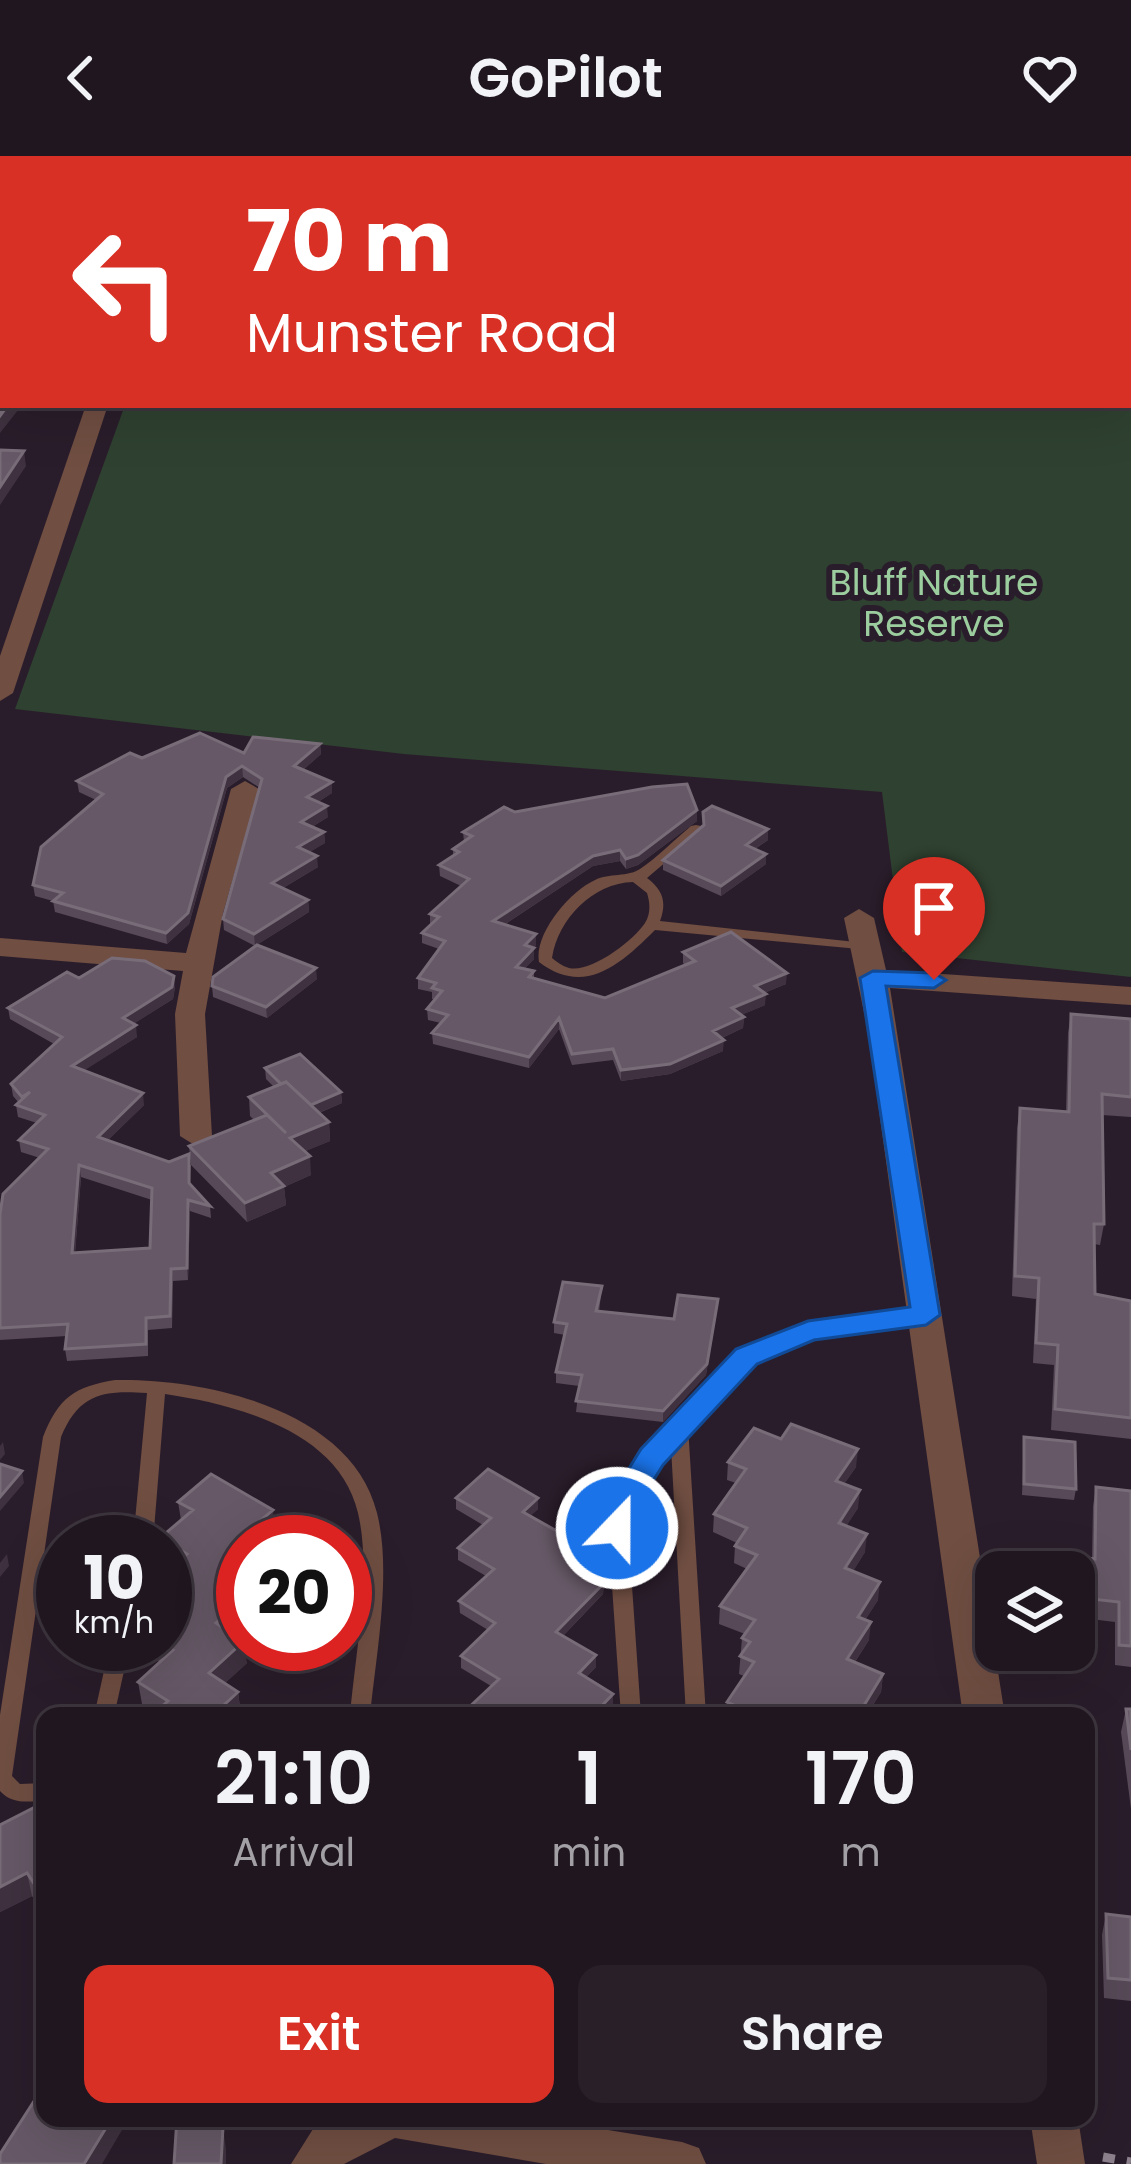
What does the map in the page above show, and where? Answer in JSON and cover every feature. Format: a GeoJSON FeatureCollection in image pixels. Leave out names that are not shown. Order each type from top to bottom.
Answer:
{"type":"FeatureCollection","features":[{"type":"Feature","properties":{"kind":"street"},"geometry":{"type":"LineString","coordinates":[[0,693],[96,408]]}},
{"type":"Feature","properties":{"kind":"street"},"geometry":{"type":"LineString","coordinates":[[196,1136],[190,1014],[208,913],[244,789]]}},
{"type":"Feature","properties":{"kind":"street"},"geometry":{"type":"LineString","coordinates":[[0,947],[199,964]]}},
{"type":"Feature","properties":{"kind":"street"},"geometry":{"type":"LineString","coordinates":[[983,1707],[926,1315],[865,948],[1131,996]]}},
{"type":"Feature","properties":{"kind":"street"},"geometry":{"type":"LineString","coordinates":[[326,2142],[365,2127]]}},
{"type":"Feature","properties":{"kind":"street"},"geometry":{"type":"LineString","coordinates":[[454,2127],[682,2164]]}},
{"type":"Feature","properties":{"kind":"street"},"geometry":{"type":"LineString","coordinates":[[1055,2127],[1061,2164]]}},
{"type":"Feature","properties":{"kind":"lane"},"geometry":{"type":"LineString","coordinates":[[638,878],[658,898],[660,907],[651,925],[623,953],[596,970],[560,970],[544,958],[545,942],[592,887],[613,879],[638,878],[696,830]]}},
{"type":"Feature","properties":{"kind":"lane"},"geometry":{"type":"LineString","coordinates":[[651,925],[865,948]]}},
{"type":"Feature","properties":{"kind":"lane"},"geometry":{"type":"LineString","coordinates":[[630,1707],[617,1528],[633,1483],[747,1357],[771,1343],[808,1331],[926,1315]]}},
{"type":"Feature","properties":{"kind":"lane"},"geometry":{"type":"LineString","coordinates":[[145,1515],[157,1387]]}},
{"type":"Feature","properties":{"kind":"lane"},"geometry":{"type":"LineString","coordinates":[[36,1792],[15,1793],[1,1778],[52,1437],[58,1420],[89,1391],[157,1387],[246,1407],[303,1430],[336,1456],[362,1495],[372,1543],[361,1707]]}},
{"type":"Feature","properties":{"kind":"lane"},"geometry":{"type":"LineString","coordinates":[[680,1427],[696,1707]]}},
{"type":"Feature","properties":{"kind":"lane"},"geometry":{"type":"LineString","coordinates":[[106,1707],[114,1671]]}},
{"type":"Feature","properties":{"kind":"green space","name":"Bluff Nature Reserve"},"geometry":{"type":"Polygon","coordinates":[[[124,408],[1131,408],[1131,977],[902,952],[882,792],[404,754],[15,709],[124,408]]]}},
{"type":"Feature","properties":{"kind":"building"},"geometry":{"type":"Polygon","coordinates":[[[0,450],[24,451],[0,487],[0,450]]]}},
{"type":"Feature","properties":{"kind":"building"},"geometry":{"type":"Polygon","coordinates":[[[200,733],[244,753],[253,737],[320,744],[294,766],[332,782],[307,797],[327,806],[301,822],[324,832],[298,847],[317,856],[272,883],[308,900],[254,934],[223,919],[262,779],[242,766],[226,777],[188,913],[166,933],[53,901],[63,893],[33,885],[41,847],[103,794],[77,781],[130,753],[142,758],[200,733]]]}},
{"type":"Feature","properties":{"kind":"building"},"geometry":{"type":"Polygon","coordinates":[[[687,784],[697,810],[638,855],[626,859],[620,850],[593,856],[493,921],[536,934],[525,945],[534,948],[516,967],[534,971],[529,977],[605,998],[695,961],[683,952],[731,932],[787,973],[755,986],[766,994],[732,1008],[744,1017],[713,1031],[724,1040],[670,1064],[621,1070],[613,1049],[572,1054],[559,1018],[529,1057],[432,1033],[448,1015],[427,1009],[442,991],[432,988],[436,983],[418,978],[445,941],[422,933],[439,917],[430,914],[469,879],[439,865],[472,836],[463,832],[504,807],[515,812],[687,784]]]}},
{"type":"Feature","properties":{"kind":"building"},"geometry":{"type":"Polygon","coordinates":[[[712,806],[768,829],[746,845],[766,854],[721,886],[663,860],[704,825],[703,812],[712,806]]]}},
{"type":"Feature","properties":{"kind":"building"},"geometry":{"type":"Polygon","coordinates":[[[257,945],[316,968],[266,1007],[212,986],[213,977],[257,945]]]}},
{"type":"Feature","properties":{"kind":"building"},"geometry":{"type":"Polygon","coordinates":[[[112,958],[145,961],[174,976],[172,987],[123,1018],[136,1025],[72,1066],[143,1093],[98,1137],[169,1162],[189,1154],[189,1183],[210,1206],[188,1200],[187,1268],[171,1269],[170,1316],[146,1318],[146,1344],[65,1349],[68,1324],[0,1328],[3,1194],[48,1149],[19,1140],[45,1115],[16,1105],[30,1092],[22,1097],[11,1084],[62,1037],[8,1008],[67,972],[79,978],[112,958]],[[79,1165],[72,1253],[150,1248],[152,1188],[79,1165]]]}},
{"type":"Feature","properties":{"kind":"building"},"geometry":{"type":"Polygon","coordinates":[[[1071,1014],[1131,1019],[1131,1097],[1102,1094],[1104,1224],[1094,1224],[1095,1294],[1131,1301],[1131,1418],[1055,1409],[1058,1345],[1036,1343],[1039,1278],[1015,1276],[1020,1108],[1069,1112],[1071,1014]]]}},
{"type":"Feature","properties":{"kind":"building"},"geometry":{"type":"Polygon","coordinates":[[[300,1054],[341,1092],[311,1105],[265,1068],[300,1054]]]}},
{"type":"Feature","properties":{"kind":"building"},"geometry":{"type":"Polygon","coordinates":[[[286,1082],[329,1122],[290,1138],[310,1156],[271,1173],[284,1186],[245,1203],[189,1146],[267,1115],[286,1133],[249,1097],[286,1082]]]}},
{"type":"Feature","properties":{"kind":"building"},"geometry":{"type":"Polygon","coordinates":[[[563,1282],[602,1286],[596,1311],[674,1319],[678,1295],[718,1299],[707,1364],[663,1411],[576,1401],[582,1375],[556,1372],[567,1324],[554,1322],[563,1282]]]}},
{"type":"Feature","properties":{"kind":"building"},"geometry":{"type":"Polygon","coordinates":[[[791,1424],[858,1449],[836,1481],[860,1490],[839,1523],[867,1534],[845,1568],[880,1582],[858,1617],[871,1622],[847,1659],[883,1674],[863,1707],[738,1707],[727,1702],[754,1662],[740,1656],[750,1642],[742,1638],[755,1620],[720,1606],[757,1555],[735,1546],[747,1528],[714,1514],[746,1469],[728,1462],[754,1428],[781,1439],[791,1424]]]}},
{"type":"Feature","properties":{"kind":"building"},"geometry":{"type":"Polygon","coordinates":[[[1024,1437],[1075,1442],[1076,1489],[1024,1484],[1024,1437]]]}},
{"type":"Feature","properties":{"kind":"building"},"geometry":{"type":"Polygon","coordinates":[[[0,1464],[22,1471],[0,1497],[0,1464]]]}},
{"type":"Feature","properties":{"kind":"building"},"geometry":{"type":"Polygon","coordinates":[[[488,1469],[538,1498],[523,1512],[587,1548],[571,1564],[604,1583],[556,1632],[596,1655],[579,1673],[613,1694],[601,1707],[469,1707],[499,1679],[461,1656],[495,1623],[459,1601],[494,1569],[458,1548],[491,1518],[456,1498],[488,1469]]]}},
{"type":"Feature","properties":{"kind":"building"},"geometry":{"type":"Polygon","coordinates":[[[211,1474],[273,1510],[267,1515],[216,1515],[216,1667],[209,1673],[238,1692],[222,1707],[161,1707],[168,1701],[138,1682],[150,1671],[192,1671],[192,1515],[187,1515],[193,1510],[178,1502],[211,1474]]]}},
{"type":"Feature","properties":{"kind":"building"},"geometry":{"type":"Polygon","coordinates":[[[1096,1487],[1131,1491],[1131,1646],[1119,1645],[1119,1602],[1095,1599],[1096,1487]]]}},
{"type":"Feature","properties":{"kind":"building"},"geometry":{"type":"Polygon","coordinates":[[[1126,1709],[1131,1709],[1131,1750],[1126,1709]]]}},
{"type":"Feature","properties":{"kind":"building"},"geometry":{"type":"Polygon","coordinates":[[[36,1807],[36,1886],[27,1873],[0,1887],[0,1825],[36,1807]]]}},
{"type":"Feature","properties":{"kind":"building"},"geometry":{"type":"Polygon","coordinates":[[[1106,1914],[1131,1917],[1131,1980],[1108,1978],[1106,1914]]]}},
{"type":"Feature","properties":{"kind":"building"},"geometry":{"type":"Polygon","coordinates":[[[36,2098],[36,2127],[107,2127],[84,2164],[0,2164],[0,2154],[36,2098]]]}},
{"type":"Feature","properties":{"kind":"building"},"geometry":{"type":"Polygon","coordinates":[[[176,2127],[223,2127],[221,2164],[174,2164],[176,2127]]]}},
{"type":"Feature","properties":{"kind":"route"},"geometry":{"type":"LineString","coordinates":[[617,1528],[633,1483],[652,1457],[747,1357],[808,1331],[926,1315],[873,978],[934,980]]}}]}
